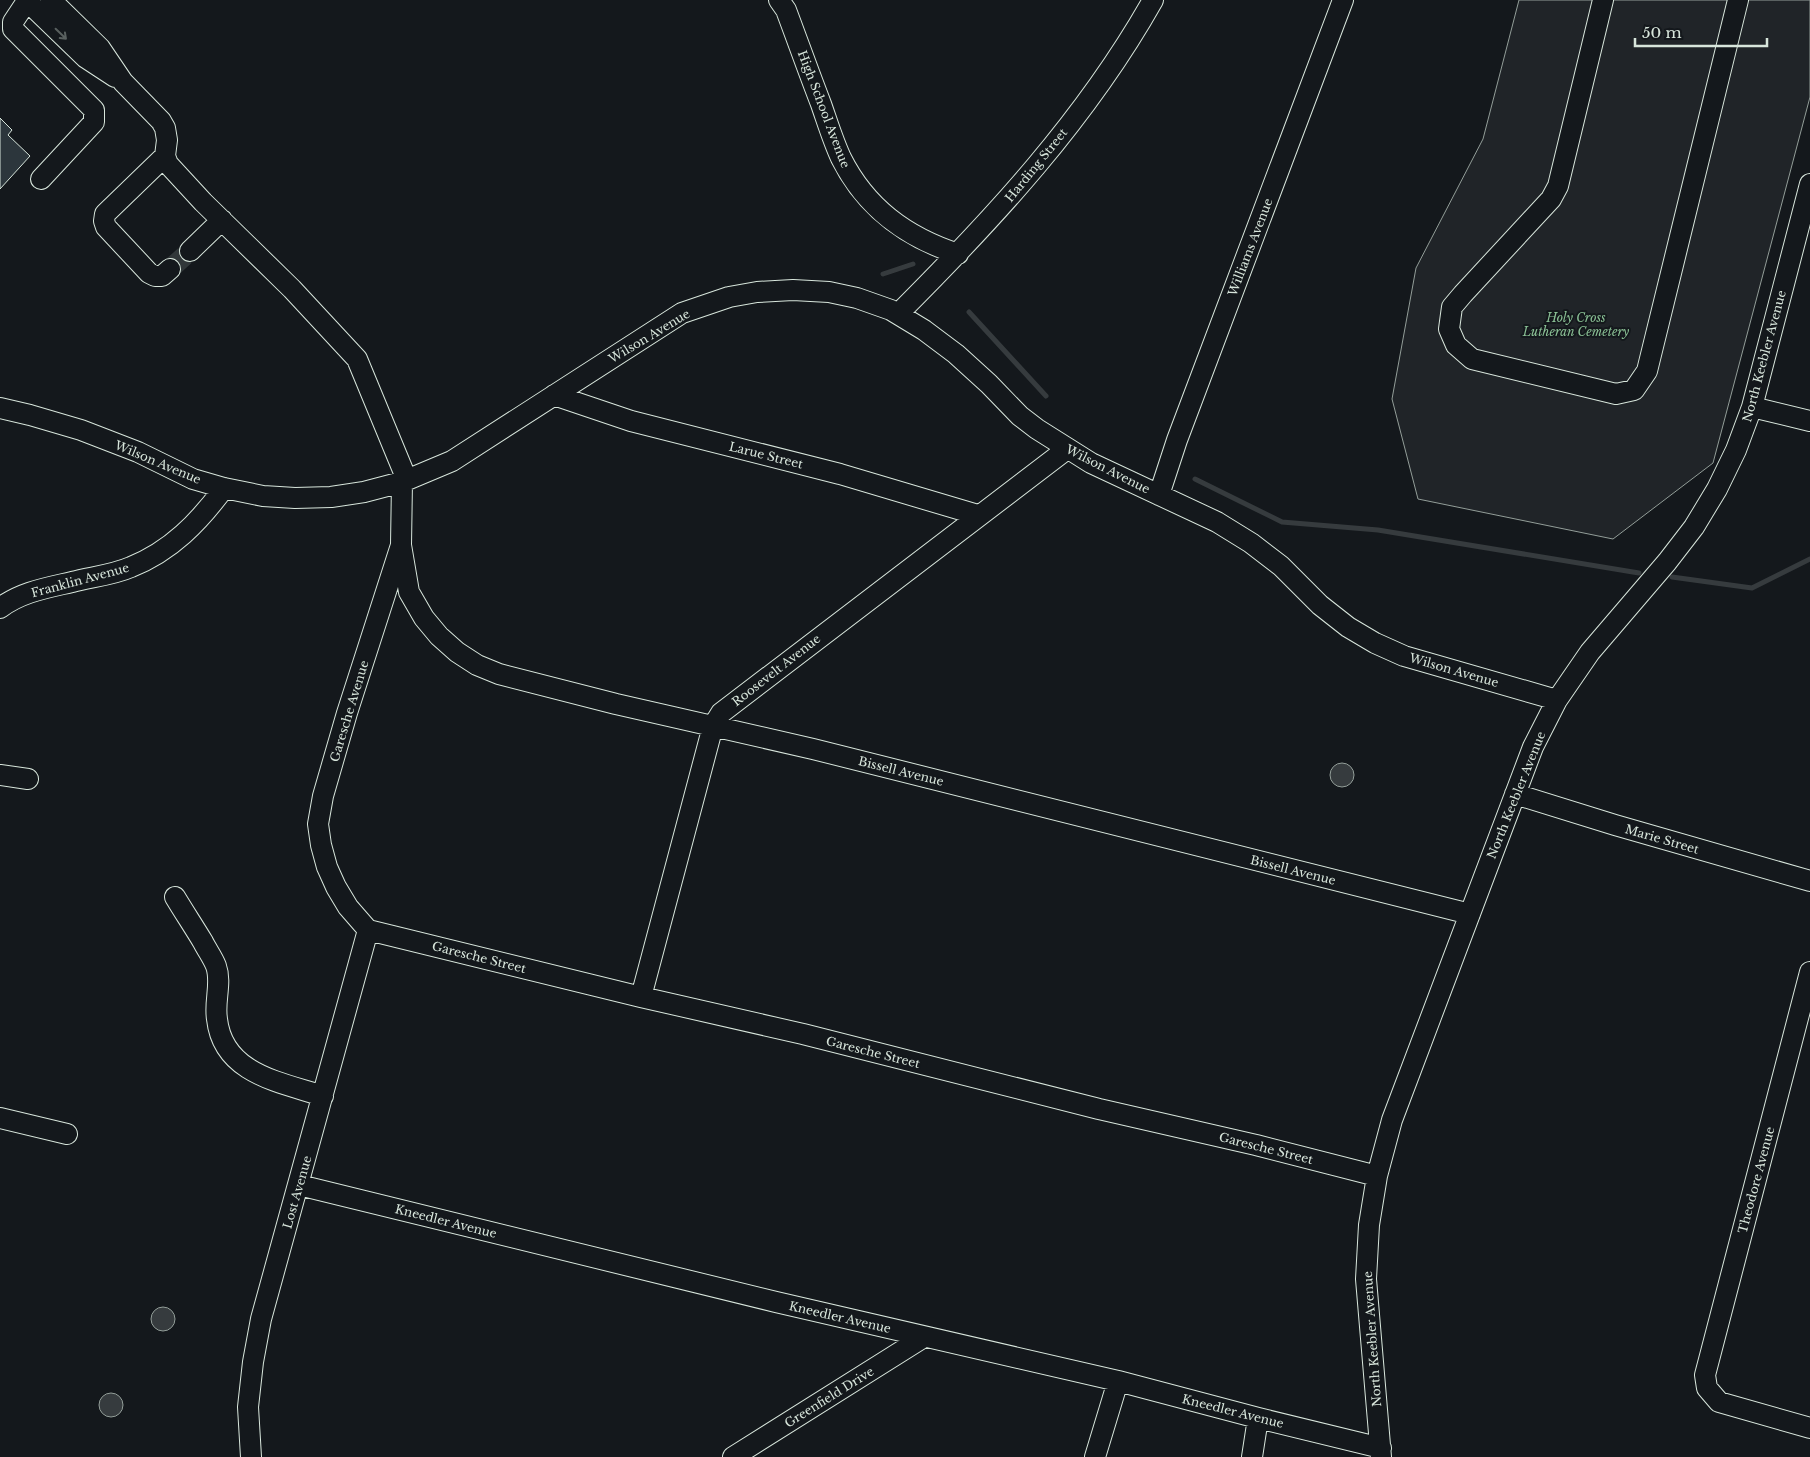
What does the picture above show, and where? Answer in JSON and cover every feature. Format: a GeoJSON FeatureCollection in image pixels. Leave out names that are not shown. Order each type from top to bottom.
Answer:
{"type":"FeatureCollection","features":[{"type":"Feature","properties":{"kind":"street"},"geometry":{"type":"LineString","coordinates":[[41,179],[94,122],[94,110],[13,29],[13,22],[26,0],[86,58],[123,82]]}},
{"type":"Feature","properties":{"kind":"street"},"geometry":{"type":"LineString","coordinates":[[51,0],[100,48],[123,82],[161,121],[165,128],[167,140],[165,156],[168,164],[292,289],[357,359],[404,481]]}},
{"type":"Feature","properties":{"kind":"street","name":"High School Avenue"},"geometry":{"type":"LineString","coordinates":[[779,0],[786,10],[840,157],[854,180],[888,219],[933,246],[958,254]]}},
{"type":"Feature","properties":{"kind":"street","name":"Harding Street"},"geometry":{"type":"LineString","coordinates":[[898,314],[1010,198],[1061,135],[1109,70],[1153,0]]}},
{"type":"Feature","properties":{"kind":"street","name":"Williams Avenue"},"geometry":{"type":"LineString","coordinates":[[1159,495],[1177,440],[1343,0]]}},
{"type":"Feature","properties":{"kind":"street"},"geometry":{"type":"LineString","coordinates":[[1604,0],[1558,186],[1551,199],[1462,294],[1452,308],[1449,329],[1456,344],[1472,359],[1616,394],[1634,390],[1647,371],[1738,0]]}},
{"type":"Feature","properties":{"kind":"street"},"geometry":{"type":"LineString","coordinates":[[165,156],[105,214],[104,221],[106,227],[149,273],[155,276],[162,276],[170,269]]}},
{"type":"Feature","properties":{"kind":"street","name":"North Keebler Avenue"},"geometry":{"type":"LineString","coordinates":[[1381,1452],[1366,1279],[1369,1225],[1377,1176],[1392,1120],[1533,747],[1557,700],[1590,652],[1667,562],[1694,527],[1717,489],[1736,450],[1752,407],[1810,184]]}},
{"type":"Feature","properties":{"kind":"street"},"geometry":{"type":"LineString","coordinates":[[190,251],[222,220]]}},
{"type":"Feature","properties":{"kind":"street","name":"Wilson Avenue"},"geometry":{"type":"LineString","coordinates":[[0,408],[81,430],[138,452],[193,479],[224,488],[263,496],[331,497],[364,492],[404,481],[452,461],[682,313],[729,297],[757,292],[793,290],[829,292],[857,298],[890,310],[924,330],[956,354],[1020,416],[1067,449],[1091,463],[1216,522],[1252,544],[1281,566],[1320,605],[1348,627],[1376,643],[1404,656],[1557,700]]}},
{"type":"Feature","properties":{"kind":"street","name":"Larue Street"},"geometry":{"type":"LineString","coordinates":[[554,395],[631,421],[840,474],[978,516]]}},
{"type":"Feature","properties":{"kind":"street"},"geometry":{"type":"LineString","coordinates":[[1752,407],[1810,421]]}},
{"type":"Feature","properties":{"kind":"street","name":"Roosevelt Avenue"},"geometry":{"type":"LineString","coordinates":[[641,997],[713,726],[721,713],[1067,449]]}},
{"type":"Feature","properties":{"kind":"street","name":"Garesche Avenue"},"geometry":{"type":"LineString","coordinates":[[368,930],[348,907],[336,887],[327,867],[318,824],[323,796],[347,712],[401,544],[404,481]]}},
{"type":"Feature","properties":{"kind":"street","name":"Franklin Avenue"},"geometry":{"type":"LineString","coordinates":[[0,608],[29,592],[130,568],[139,564],[163,550],[186,533],[206,512],[224,488]]}},
{"type":"Feature","properties":{"kind":"street","name":"Bissell Avenue"},"geometry":{"type":"LineString","coordinates":[[401,544],[409,592],[424,618],[439,636],[457,652],[477,665],[499,674],[823,751],[1470,914]]}},
{"type":"Feature","properties":{"kind":"street"},"geometry":{"type":"LineString","coordinates":[[0,774],[28,779]]}},
{"type":"Feature","properties":{"kind":"street","name":"Marie Street"},"geometry":{"type":"LineString","coordinates":[[1515,794],[1810,881]]}},
{"type":"Feature","properties":{"kind":"street"},"geometry":{"type":"LineString","coordinates":[[175,897],[216,966],[219,982],[216,1004],[217,1020],[222,1038],[230,1052],[240,1064],[256,1074],[323,1096]]}},
{"type":"Feature","properties":{"kind":"street","name":"Garesche Street"},"geometry":{"type":"LineString","coordinates":[[368,930],[641,997],[803,1034],[1099,1109],[1256,1145],[1377,1176]]}},
{"type":"Feature","properties":{"kind":"street","name":"Lost Avenue"},"geometry":{"type":"LineString","coordinates":[[251,1457],[248,1407],[252,1362],[261,1319],[368,930]]}},
{"type":"Feature","properties":{"kind":"street","name":"Theodore Avenue"},"geometry":{"type":"LineString","coordinates":[[1810,972],[1705,1375],[1707,1388],[1719,1402],[1810,1428]]}},
{"type":"Feature","properties":{"kind":"street"},"geometry":{"type":"LineString","coordinates":[[0,1118],[67,1134]]}},
{"type":"Feature","properties":{"kind":"street","name":"Kneedler Avenue"},"geometry":{"type":"LineString","coordinates":[[299,1185],[924,1337],[1118,1381],[1381,1452]]}},
{"type":"Feature","properties":{"kind":"street","name":"Greenfield Drive"},"geometry":{"type":"LineString","coordinates":[[734,1457],[924,1337]]}},
{"type":"Feature","properties":{"kind":"street"},"geometry":{"type":"LineString","coordinates":[[1095,1457],[1118,1381]]}},
{"type":"Feature","properties":{"kind":"street"},"geometry":{"type":"LineString","coordinates":[[1252,1457],[1258,1418]]}},
{"type":"Feature","properties":{"kind":"green space","name":"Holy Cross Lutheran Cemetery"},"geometry":{"type":"Polygon","coordinates":[[[1519,0],[1810,0],[1810,97],[1713,463],[1613,539],[1418,499],[1392,399],[1416,268],[1483,139],[1519,0]]]}},
{"type":"Feature","properties":{"kind":"shaded area"},"geometry":{"type":"Polygon","coordinates":[[[1342,763],[1350,767],[1354,775],[1350,783],[1342,787],[1334,783],[1330,775],[1334,767],[1342,763]]]}},
{"type":"Feature","properties":{"kind":"shaded area"},"geometry":{"type":"Polygon","coordinates":[[[163,1307],[171,1311],[175,1319],[171,1327],[163,1331],[155,1327],[151,1319],[155,1311],[163,1307]]]}},
{"type":"Feature","properties":{"kind":"shaded area"},"geometry":{"type":"Polygon","coordinates":[[[111,1393],[119,1397],[123,1405],[119,1413],[111,1417],[103,1413],[99,1405],[103,1397],[111,1393]]]}},
{"type":"Feature","properties":{"kind":"building"},"geometry":{"type":"Polygon","coordinates":[[[0,118],[12,130],[8,135],[30,156],[0,189],[0,118]]]}},
{"type":"Feature","properties":{"kind":"waterway"},"geometry":{"type":"LineString","coordinates":[[883,274],[913,264]]}},
{"type":"Feature","properties":{"kind":"waterway"},"geometry":{"type":"LineString","coordinates":[[969,312],[1046,396]]}},
{"type":"Feature","properties":{"kind":"waterway"},"geometry":{"type":"LineString","coordinates":[[1195,479],[1282,522],[1378,530],[1639,573]]}},
{"type":"Feature","properties":{"kind":"waterway"},"geometry":{"type":"LineString","coordinates":[[1672,577],[1752,588],[1810,559]]}},
{"type":"Feature","properties":{"kind":"tunnel"},"geometry":{"type":"LineString","coordinates":[[170,269],[190,251]]}}]}
